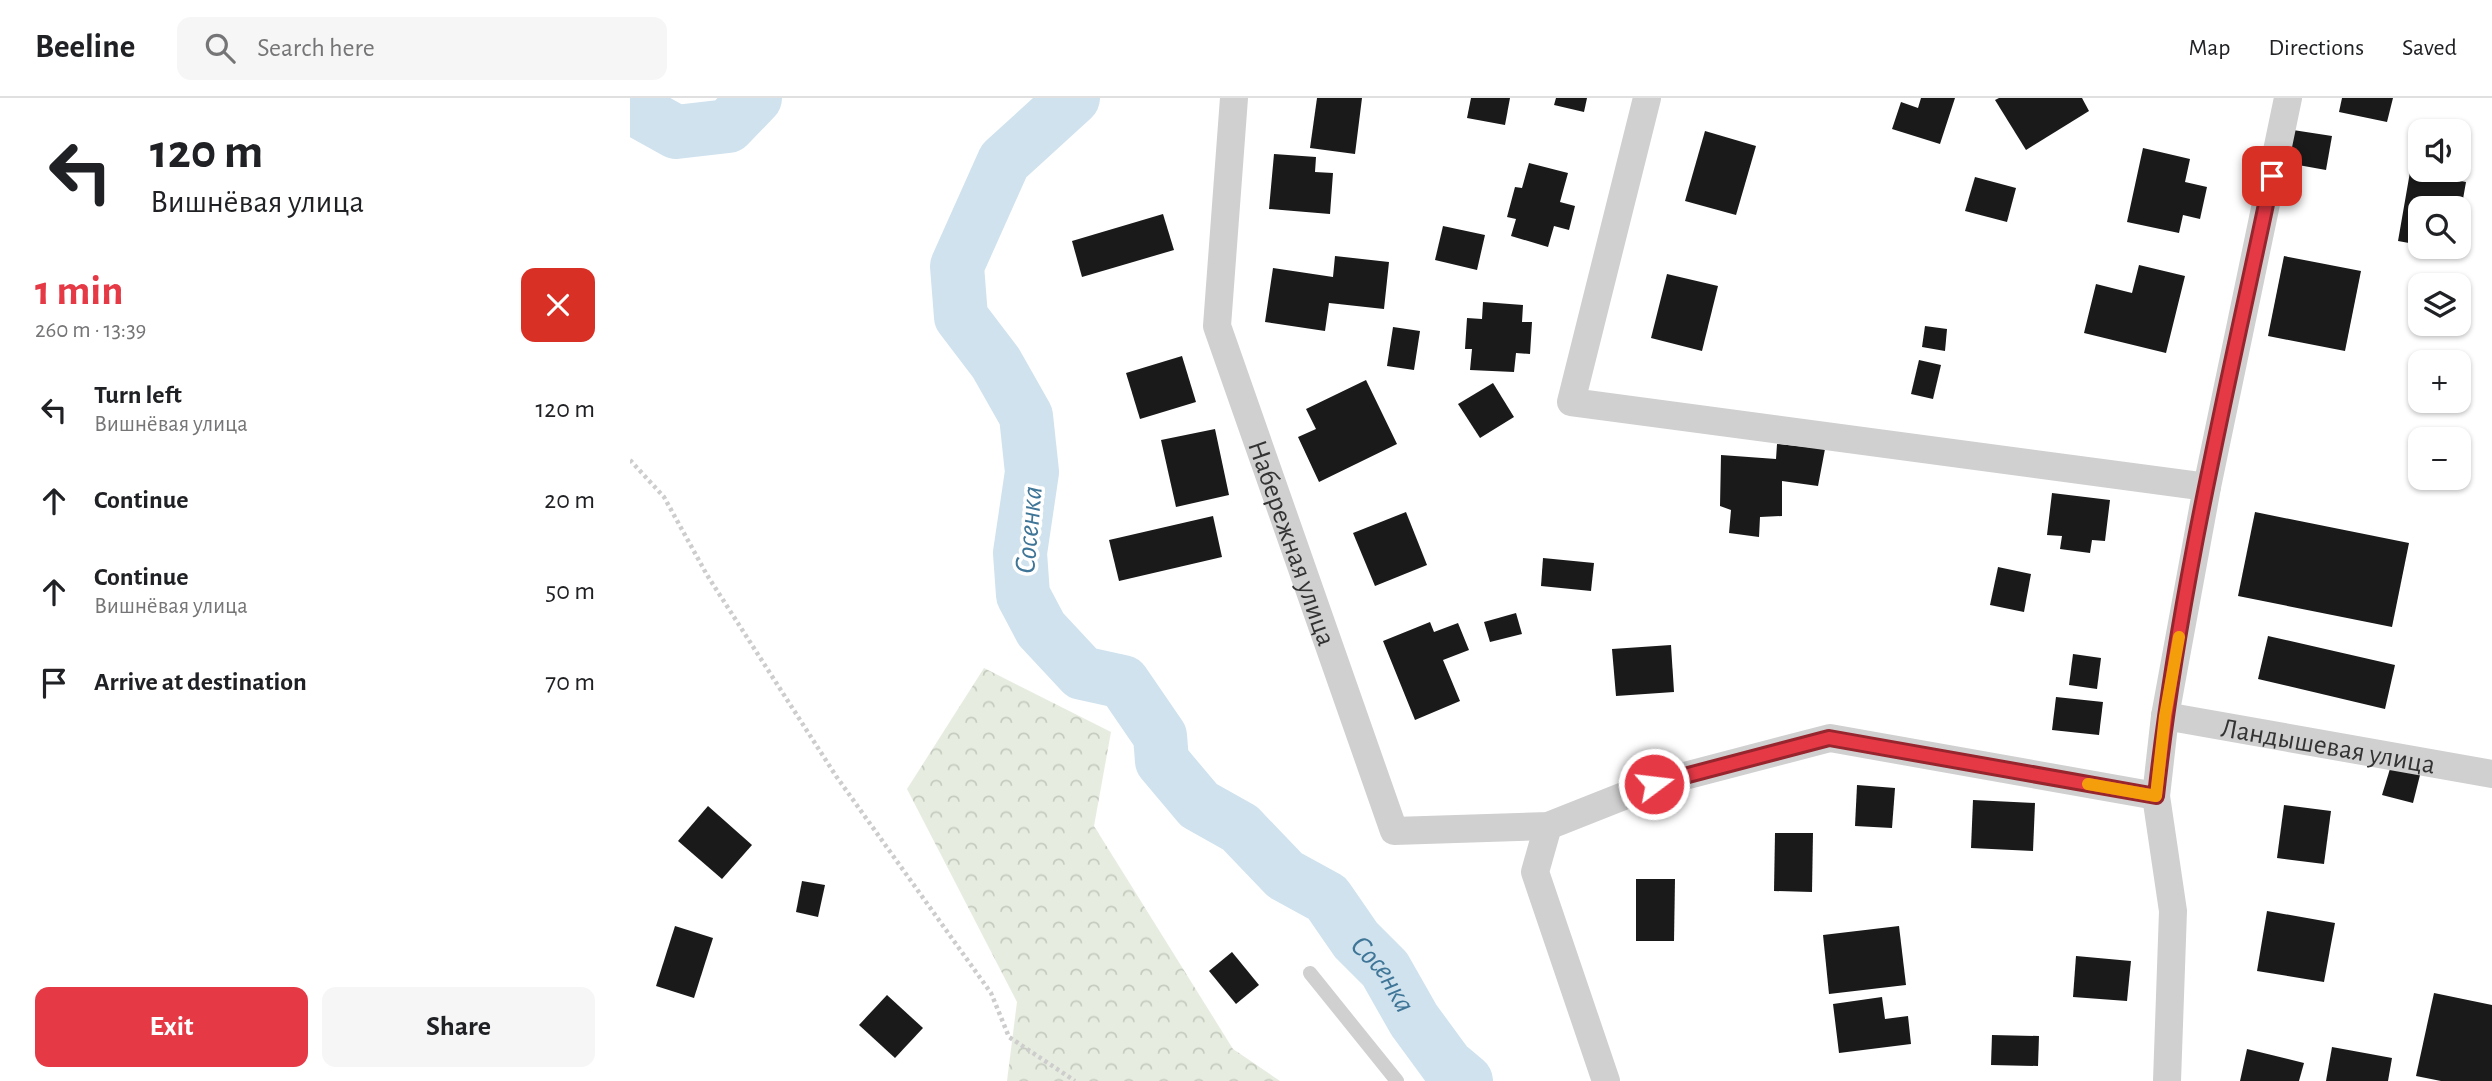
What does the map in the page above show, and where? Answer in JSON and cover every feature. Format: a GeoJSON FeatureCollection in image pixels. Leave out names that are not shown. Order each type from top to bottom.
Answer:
{"type":"FeatureCollection","features":[{"type":"Feature","properties":{"kind":"street","name":"Набережная улица"},"geometry":{"type":"LineString","coordinates":[[1234,98],[1217,327],[1394,831],[1548,826]]}},
{"type":"Feature","properties":{"kind":"street"},"geometry":{"type":"LineString","coordinates":[[1647,98],[1571,402],[2207,487]]}},
{"type":"Feature","properties":{"kind":"street"},"geometry":{"type":"LineString","coordinates":[[2167,1081],[2173,911],[2156,796],[2165,716],[2207,487],[2288,98]]}},
{"type":"Feature","properties":{"kind":"street","name":"Ландышевая улица"},"geometry":{"type":"LineString","coordinates":[[2165,716],[2492,774]]}},
{"type":"Feature","properties":{"kind":"street"},"geometry":{"type":"LineString","coordinates":[[1606,1081],[1535,872],[1548,826],[1654,784],[1829,738],[2156,796]]}},
{"type":"Feature","properties":{"kind":"lane"},"geometry":{"type":"LineString","coordinates":[[1310,973],[1397,1081]]}},
{"type":"Feature","properties":{"kind":"path"},"geometry":{"type":"LineString","coordinates":[[630,460],[664,497],[707,575],[836,776],[991,993],[1009,1037],[1075,1081]]}},
{"type":"Feature","properties":{"kind":"green space"},"geometry":{"type":"Polygon","coordinates":[[[984,668],[1111,732],[1094,826],[1233,1049],[1280,1081],[1007,1081],[1017,1002],[907,789],[984,668]]]}},
{"type":"Feature","properties":{"kind":"building"},"geometry":{"type":"Polygon","coordinates":[[[1317,98],[1362,98],[1355,154],[1310,148],[1317,98]]]}},
{"type":"Feature","properties":{"kind":"building"},"geometry":{"type":"Polygon","coordinates":[[[1471,98],[1510,98],[1505,125],[1467,118],[1471,98]]]}},
{"type":"Feature","properties":{"kind":"building"},"geometry":{"type":"Polygon","coordinates":[[[1556,98],[1587,98],[1584,112],[1554,105],[1556,98]]]}},
{"type":"Feature","properties":{"kind":"building"},"geometry":{"type":"Polygon","coordinates":[[[1921,98],[1955,98],[1940,144],[1892,129],[1901,102],[1918,108],[1921,98]]]}},
{"type":"Feature","properties":{"kind":"building"},"geometry":{"type":"Polygon","coordinates":[[[2082,98],[2089,111],[2026,150],[1995,100],[2082,98]]]}},
{"type":"Feature","properties":{"kind":"building"},"geometry":{"type":"Polygon","coordinates":[[[2342,98],[2393,98],[2387,122],[2339,112],[2342,98]]]}},
{"type":"Feature","properties":{"kind":"building"},"geometry":{"type":"Polygon","coordinates":[[[2293,130],[2332,136],[2326,170],[2287,163],[2293,130]]]}},
{"type":"Feature","properties":{"kind":"building"},"geometry":{"type":"Polygon","coordinates":[[[1705,131],[1756,146],[1736,215],[1685,201],[1705,131]]]}},
{"type":"Feature","properties":{"kind":"building"},"geometry":{"type":"Polygon","coordinates":[[[2143,148],[2190,159],[2185,182],[2207,187],[2200,219],[2183,215],[2179,233],[2127,222],[2143,148]]]}},
{"type":"Feature","properties":{"kind":"building"},"geometry":{"type":"Polygon","coordinates":[[[1274,154],[1316,157],[1315,172],[1333,173],[1330,214],[1269,209],[1274,154]]]}},
{"type":"Feature","properties":{"kind":"building"},"geometry":{"type":"Polygon","coordinates":[[[1529,163],[1568,173],[1560,202],[1575,206],[1569,230],[1554,226],[1548,247],[1511,236],[1516,219],[1507,217],[1515,187],[1522,188],[1529,163]]]}},
{"type":"Feature","properties":{"kind":"building"},"geometry":{"type":"Polygon","coordinates":[[[1975,177],[2016,188],[2007,222],[1965,211],[1975,177]]]}},
{"type":"Feature","properties":{"kind":"building"},"geometry":{"type":"Polygon","coordinates":[[[2408,182],[2466,182],[2464,196],[2408,196],[2408,243],[2398,241],[2408,182]]]}},
{"type":"Feature","properties":{"kind":"building"},"geometry":{"type":"Polygon","coordinates":[[[1163,214],[1174,250],[1082,277],[1072,241],[1163,214]]]}},
{"type":"Feature","properties":{"kind":"building"},"geometry":{"type":"Polygon","coordinates":[[[1443,226],[1485,235],[1477,270],[1435,260],[1443,226]]]}},
{"type":"Feature","properties":{"kind":"building"},"geometry":{"type":"Polygon","coordinates":[[[1335,256],[1389,262],[1384,309],[1329,303],[1325,331],[1265,322],[1273,268],[1333,277],[1335,256]]]}},
{"type":"Feature","properties":{"kind":"building"},"geometry":{"type":"Polygon","coordinates":[[[2284,256],[2361,271],[2345,351],[2268,336],[2284,256]]]}},
{"type":"Feature","properties":{"kind":"building"},"geometry":{"type":"Polygon","coordinates":[[[2139,265],[2185,276],[2166,353],[2084,333],[2096,284],[2132,293],[2139,265]]]}},
{"type":"Feature","properties":{"kind":"building"},"geometry":{"type":"Polygon","coordinates":[[[1667,274],[1718,286],[1702,351],[1651,338],[1667,274]]]}},
{"type":"Feature","properties":{"kind":"building"},"geometry":{"type":"Polygon","coordinates":[[[1483,302],[1523,305],[1522,322],[1532,322],[1530,354],[1516,353],[1514,372],[1470,370],[1472,349],[1465,349],[1467,318],[1482,319],[1483,302]]]}},
{"type":"Feature","properties":{"kind":"building"},"geometry":{"type":"Polygon","coordinates":[[[1925,326],[1947,329],[1945,351],[1922,347],[1925,326]]]}},
{"type":"Feature","properties":{"kind":"building"},"geometry":{"type":"Polygon","coordinates":[[[1393,327],[1420,331],[1414,370],[1387,366],[1393,327]]]}},
{"type":"Feature","properties":{"kind":"building"},"geometry":{"type":"Polygon","coordinates":[[[1182,356],[1196,402],[1140,419],[1126,373],[1182,356]]]}},
{"type":"Feature","properties":{"kind":"building"},"geometry":{"type":"Polygon","coordinates":[[[1919,360],[1941,365],[1933,399],[1911,394],[1919,360]]]}},
{"type":"Feature","properties":{"kind":"building"},"geometry":{"type":"Polygon","coordinates":[[[1366,380],[1397,444],[1319,482],[1298,437],[1316,429],[1306,409],[1366,380]]]}},
{"type":"Feature","properties":{"kind":"building"},"geometry":{"type":"Polygon","coordinates":[[[1493,383],[1514,417],[1480,438],[1458,404],[1493,383]]]}},
{"type":"Feature","properties":{"kind":"building"},"geometry":{"type":"Polygon","coordinates":[[[1215,429],[1229,495],[1176,507],[1161,440],[1215,429]]]}},
{"type":"Feature","properties":{"kind":"building"},"geometry":{"type":"Polygon","coordinates":[[[1777,444],[1825,449],[1818,486],[1782,481],[1782,516],[1760,517],[1759,537],[1729,533],[1731,510],[1720,506],[1721,455],[1776,459],[1777,444]]]}},
{"type":"Feature","properties":{"kind":"building"},"geometry":{"type":"Polygon","coordinates":[[[2052,493],[2110,500],[2105,541],[2092,540],[2090,553],[2060,549],[2062,536],[2047,535],[2052,493]]]}},
{"type":"Feature","properties":{"kind":"building"},"geometry":{"type":"Polygon","coordinates":[[[1406,512],[1427,565],[1375,586],[1353,533],[1406,512]]]}},
{"type":"Feature","properties":{"kind":"building"},"geometry":{"type":"Polygon","coordinates":[[[2255,512],[2409,543],[2392,627],[2238,596],[2255,512]]]}},
{"type":"Feature","properties":{"kind":"building"},"geometry":{"type":"Polygon","coordinates":[[[1213,516],[1222,557],[1119,581],[1109,540],[1213,516]]]}},
{"type":"Feature","properties":{"kind":"building"},"geometry":{"type":"Polygon","coordinates":[[[1543,558],[1594,563],[1591,591],[1541,586],[1543,558]]]}},
{"type":"Feature","properties":{"kind":"building"},"geometry":{"type":"Polygon","coordinates":[[[1998,567],[2031,574],[2024,612],[1990,605],[1998,567]]]}},
{"type":"Feature","properties":{"kind":"building"},"geometry":{"type":"Polygon","coordinates":[[[1516,613],[1522,634],[1490,642],[1484,622],[1516,613]]]}},
{"type":"Feature","properties":{"kind":"building"},"geometry":{"type":"Polygon","coordinates":[[[1430,622],[1434,632],[1458,623],[1469,650],[1443,660],[1460,701],[1415,720],[1383,641],[1430,622]]]}},
{"type":"Feature","properties":{"kind":"building"},"geometry":{"type":"Polygon","coordinates":[[[2268,636],[2395,665],[2385,709],[2258,679],[2268,636]]]}},
{"type":"Feature","properties":{"kind":"building"},"geometry":{"type":"Polygon","coordinates":[[[1671,645],[1674,692],[1616,696],[1612,649],[1671,645]]]}},
{"type":"Feature","properties":{"kind":"building"},"geometry":{"type":"Polygon","coordinates":[[[2073,654],[2101,658],[2097,689],[2069,685],[2073,654]]]}},
{"type":"Feature","properties":{"kind":"building"},"geometry":{"type":"Polygon","coordinates":[[[2056,697],[2103,702],[2099,735],[2052,730],[2056,697]]]}},
{"type":"Feature","properties":{"kind":"building"},"geometry":{"type":"Polygon","coordinates":[[[2393,759],[2422,767],[2413,803],[2382,795],[2393,759]]]}},
{"type":"Feature","properties":{"kind":"building"},"geometry":{"type":"Polygon","coordinates":[[[1857,785],[1895,788],[1892,828],[1855,826],[1857,785]]]}},
{"type":"Feature","properties":{"kind":"building"},"geometry":{"type":"Polygon","coordinates":[[[1973,800],[2035,803],[2033,851],[1971,848],[1973,800]]]}},
{"type":"Feature","properties":{"kind":"building"},"geometry":{"type":"Polygon","coordinates":[[[2284,805],[2331,811],[2324,864],[2277,858],[2284,805]]]}},
{"type":"Feature","properties":{"kind":"building"},"geometry":{"type":"Polygon","coordinates":[[[708,806],[752,845],[722,879],[678,841],[708,806]]]}},
{"type":"Feature","properties":{"kind":"building"},"geometry":{"type":"Polygon","coordinates":[[[1775,833],[1813,833],[1812,892],[1774,891],[1775,833]]]}},
{"type":"Feature","properties":{"kind":"building"},"geometry":{"type":"Polygon","coordinates":[[[1636,879],[1675,879],[1674,941],[1636,941],[1636,879]]]}},
{"type":"Feature","properties":{"kind":"building"},"geometry":{"type":"Polygon","coordinates":[[[802,881],[825,885],[818,917],[796,912],[802,881]]]}},
{"type":"Feature","properties":{"kind":"building"},"geometry":{"type":"Polygon","coordinates":[[[2267,911],[2335,923],[2324,982],[2257,971],[2267,911]]]}},
{"type":"Feature","properties":{"kind":"building"},"geometry":{"type":"Polygon","coordinates":[[[675,926],[713,938],[694,998],[656,986],[675,926]]]}},
{"type":"Feature","properties":{"kind":"building"},"geometry":{"type":"Polygon","coordinates":[[[1899,926],[1906,985],[1829,994],[1823,935],[1899,926]]]}},
{"type":"Feature","properties":{"kind":"building"},"geometry":{"type":"Polygon","coordinates":[[[1232,952],[1259,985],[1236,1004],[1209,971],[1232,952]]]}},
{"type":"Feature","properties":{"kind":"building"},"geometry":{"type":"Polygon","coordinates":[[[2076,956],[2131,961],[2127,1001],[2073,997],[2076,956]]]}},
{"type":"Feature","properties":{"kind":"building"},"geometry":{"type":"Polygon","coordinates":[[[2434,993],[2492,1005],[2492,1081],[2441,1081],[2416,1076],[2434,993]]]}},
{"type":"Feature","properties":{"kind":"building"},"geometry":{"type":"Polygon","coordinates":[[[887,995],[923,1028],[895,1058],[859,1025],[887,995]]]}},
{"type":"Feature","properties":{"kind":"building"},"geometry":{"type":"Polygon","coordinates":[[[1882,997],[1885,1019],[1908,1016],[1911,1044],[1839,1053],[1833,1004],[1882,997]]]}},
{"type":"Feature","properties":{"kind":"building"},"geometry":{"type":"Polygon","coordinates":[[[1992,1035],[2039,1036],[2038,1066],[1991,1065],[1992,1035]]]}},
{"type":"Feature","properties":{"kind":"building"},"geometry":{"type":"Polygon","coordinates":[[[2332,1047],[2392,1058],[2388,1081],[2326,1081],[2332,1047]]]}},
{"type":"Feature","properties":{"kind":"building"},"geometry":{"type":"Polygon","coordinates":[[[2247,1049],[2304,1063],[2299,1081],[2240,1081],[2247,1049]]]}},
{"type":"Feature","properties":{"kind":"waterway","name":"Сосенка"},"geometry":{"type":"LineString","coordinates":[[630,99],[640,112],[676,132],[728,126],[755,98]]}},
{"type":"Feature","properties":{"kind":"waterway","name":"Сосенка"},"geometry":{"type":"LineString","coordinates":[[1073,98],[1004,161],[957,266],[961,317],[996,363],[1026,416],[1032,472],[1020,553],[1023,595],[1041,629],[1082,673],[1123,682],[1160,736],[1162,761],[1199,805],[1240,828],[1285,875],[1327,898],[1356,940],[1385,969],[1414,1020],[1447,1065],[1466,1081]]}},
{"type":"Feature","properties":{"kind":"slow traffic"},"geometry":{"type":"LineString","coordinates":[[2088,784],[2156,796],[2165,716],[2179,637]]}},
{"type":"Feature","properties":{"kind":"route"},"geometry":{"type":"LineString","coordinates":[[1654,784],[1829,738],[2156,796],[2165,716],[2207,487],[2272,176]]}}]}
